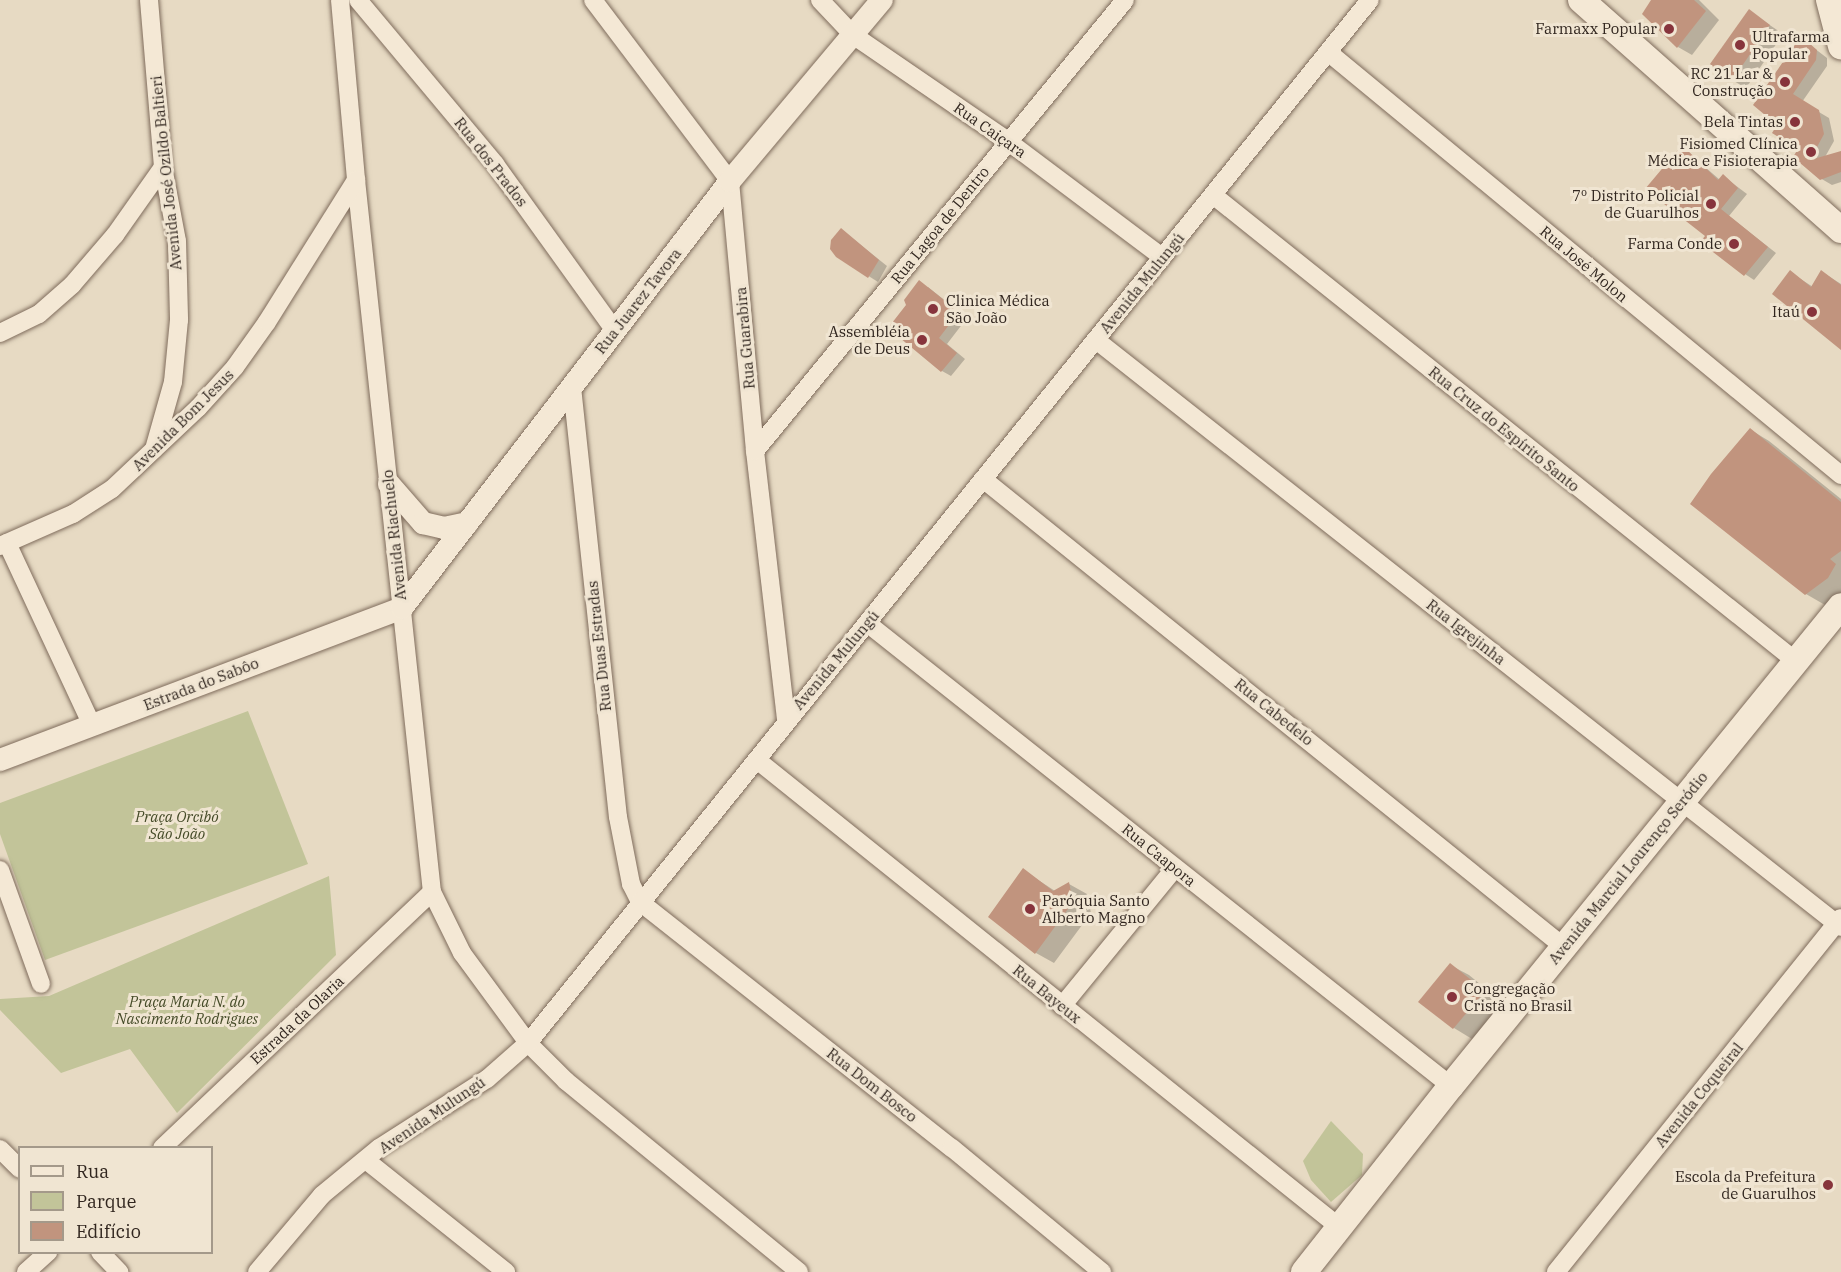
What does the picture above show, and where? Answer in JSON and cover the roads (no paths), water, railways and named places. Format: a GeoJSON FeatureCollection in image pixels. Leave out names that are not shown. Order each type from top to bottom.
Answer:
{"type":"FeatureCollection","features":[{"type":"Feature","properties":{"kind":"main road"},"geometry":{"type":"LineString","coordinates":[[1581,0],[1841,229]]}},
{"type":"Feature","properties":{"kind":"main road"},"geometry":{"type":"LineString","coordinates":[[1829,0],[1841,46]]}},
{"type":"Feature","properties":{"kind":"main road","name":"Avenida Marcial Lourenço Seródio"},"geometry":{"type":"LineString","coordinates":[[1304,1272],[1451,1086],[1841,606]]}},
{"type":"Feature","properties":{"kind":"street","name":"Avenida José Ozildo Baltieri"},"geometry":{"type":"LineString","coordinates":[[149,0],[163,167],[177,241],[179,320],[173,382],[153,452]]}},
{"type":"Feature","properties":{"kind":"street","name":"Avenida Riachuelo"},"geometry":{"type":"LineString","coordinates":[[340,0],[356,180],[432,892],[462,953],[528,1043],[566,1081],[799,1272]]}},
{"type":"Feature","properties":{"kind":"street","name":"Rua dos Prados"},"geometry":{"type":"LineString","coordinates":[[358,0],[495,164],[615,331]]}},
{"type":"Feature","properties":{"kind":"street"},"geometry":{"type":"LineString","coordinates":[[593,0],[730,181]]}},
{"type":"Feature","properties":{"kind":"street","name":"Rua Caiçara"},"geometry":{"type":"LineString","coordinates":[[820,0],[854,36],[1009,142],[1162,257]]}},
{"type":"Feature","properties":{"kind":"street","name":"Rua Juarez Tavora"},"geometry":{"type":"LineString","coordinates":[[402,608],[730,181],[882,0]]}},
{"type":"Feature","properties":{"kind":"street","name":"Rua Lagoa de Dentro"},"geometry":{"type":"LineString","coordinates":[[755,451],[1125,0]]}},
{"type":"Feature","properties":{"kind":"street","name":"Avenida Mulungú"},"geometry":{"type":"LineString","coordinates":[[257,1272],[322,1195],[367,1161],[379,1148],[487,1079],[528,1043],[757,760],[786,720],[867,623],[1370,0]]}},
{"type":"Feature","properties":{"kind":"street","name":"Rua José Molon"},"geometry":{"type":"LineString","coordinates":[[1328,52],[1841,476]]}},
{"type":"Feature","properties":{"kind":"street"},"geometry":{"type":"LineString","coordinates":[[0,333],[39,314],[72,285],[115,235],[163,167]]}},
{"type":"Feature","properties":{"kind":"street","name":"Avenida Bom Jesus"},"geometry":{"type":"LineString","coordinates":[[4,544],[73,514],[111,489],[153,452],[235,367],[267,322],[356,180]]}},
{"type":"Feature","properties":{"kind":"street","name":"Rua Guarabira"},"geometry":{"type":"LineString","coordinates":[[730,181],[755,451],[786,720]]}},
{"type":"Feature","properties":{"kind":"street","name":"Rua Cruz do Espírito Santo"},"geometry":{"type":"LineString","coordinates":[[1213,195],[1496,424],[1797,662]]}},
{"type":"Feature","properties":{"kind":"street","name":"Rua Igrejinha"},"geometry":{"type":"LineString","coordinates":[[1096,340],[1682,802],[1840,923]]}},
{"type":"Feature","properties":{"kind":"street","name":"Rua Duas Estradas"},"geometry":{"type":"LineString","coordinates":[[572,387],[618,817],[631,884],[640,902]]}},
{"type":"Feature","properties":{"kind":"street","name":"Rua Cabedelo"},"geometry":{"type":"LineString","coordinates":[[983,479],[1564,947]]}},
{"type":"Feature","properties":{"kind":"street"},"geometry":{"type":"LineString","coordinates":[[389,484],[423,523],[444,528],[467,523]]}},
{"type":"Feature","properties":{"kind":"street"},"geometry":{"type":"LineString","coordinates":[[4,544],[92,725]]}},
{"type":"Feature","properties":{"kind":"street","name":"Estrada do Sabôo"},"geometry":{"type":"LineString","coordinates":[[0,760],[402,608]]}},
{"type":"Feature","properties":{"kind":"street","name":"Rua Caapora"},"geometry":{"type":"LineString","coordinates":[[867,623],[1451,1086]]}},
{"type":"Feature","properties":{"kind":"street","name":"Rua Bayeux"},"geometry":{"type":"LineString","coordinates":[[757,760],[1339,1227]]}},
{"type":"Feature","properties":{"kind":"street"},"geometry":{"type":"LineString","coordinates":[[1062,1006],[1175,868]]}},
{"type":"Feature","properties":{"kind":"street"},"geometry":{"type":"LineString","coordinates":[[0,870],[41,984]]}},
{"type":"Feature","properties":{"kind":"street","name":"Estrada da Olaria"},"geometry":{"type":"LineString","coordinates":[[164,1146],[432,892]]}},
{"type":"Feature","properties":{"kind":"street","name":"Rua Dom Bosco"},"geometry":{"type":"LineString","coordinates":[[640,902],[952,1148],[1102,1272]]}},
{"type":"Feature","properties":{"kind":"street","name":"Avenida Coqueiral"},"geometry":{"type":"LineString","coordinates":[[1556,1272],[1840,923]]}},
{"type":"Feature","properties":{"kind":"street"},"geometry":{"type":"LineString","coordinates":[[0,1149],[18,1167]]}},
{"type":"Feature","properties":{"kind":"street"},"geometry":{"type":"LineString","coordinates":[[367,1161],[506,1272]]}},
{"type":"Feature","properties":{"kind":"street"},"geometry":{"type":"LineString","coordinates":[[1571,1252],[1576,1272]]}},
{"type":"Feature","properties":{"kind":"street"},"geometry":{"type":"LineString","coordinates":[[26,1272],[46,1254]]}},
{"type":"Feature","properties":{"kind":"street"},"geometry":{"type":"LineString","coordinates":[[102,1254],[119,1272]]}},
{"type":"Feature","properties":{"kind":"place","name":"Farmaxx Popular"},"geometry":{"type":"Point","coordinates":[1669,29]}},
{"type":"Feature","properties":{"kind":"place","name":"Ultrafarma Popular"},"geometry":{"type":"Point","coordinates":[1740,45]}},
{"type":"Feature","properties":{"kind":"place","name":"RC 21 Lar & Construção"},"geometry":{"type":"Point","coordinates":[1785,82]}},
{"type":"Feature","properties":{"kind":"place","name":"Bela Tintas"},"geometry":{"type":"Point","coordinates":[1795,122]}},
{"type":"Feature","properties":{"kind":"place","name":"Fisiomed Clínica Médica e Fisioterapia"},"geometry":{"type":"Point","coordinates":[1811,152]}},
{"type":"Feature","properties":{"kind":"place","name":"7º Distrito Policial de Guarulhos"},"geometry":{"type":"Point","coordinates":[1711,204]}},
{"type":"Feature","properties":{"kind":"place","name":"Farma Conde"},"geometry":{"type":"Point","coordinates":[1734,244]}},
{"type":"Feature","properties":{"kind":"place","name":"Clinica Médica São João"},"geometry":{"type":"Point","coordinates":[933,309]}},
{"type":"Feature","properties":{"kind":"place","name":"Itaú"},"geometry":{"type":"Point","coordinates":[1812,312]}},
{"type":"Feature","properties":{"kind":"place","name":"Assembléia de Deus"},"geometry":{"type":"Point","coordinates":[922,340]}},
{"type":"Feature","properties":{"kind":"place","name":"Paróquia Santo Alberto Magno"},"geometry":{"type":"Point","coordinates":[1030,909]}},
{"type":"Feature","properties":{"kind":"place","name":"Congregação Cristã no Brasil"},"geometry":{"type":"Point","coordinates":[1452,997]}},
{"type":"Feature","properties":{"kind":"place","name":"Escola da Prefeitura de Guarulhos"},"geometry":{"type":"Point","coordinates":[1828,1185]}},
{"type":"Feature","properties":{"kind":"park label","name":"Praça Orcibó São João"},"geometry":{"type":"Point","coordinates":[177,824]}},
{"type":"Feature","properties":{"kind":"park label","name":"Praça Maria N. do Nascimento Rodrigues"},"geometry":{"type":"Point","coordinates":[187,1010]}}]}
